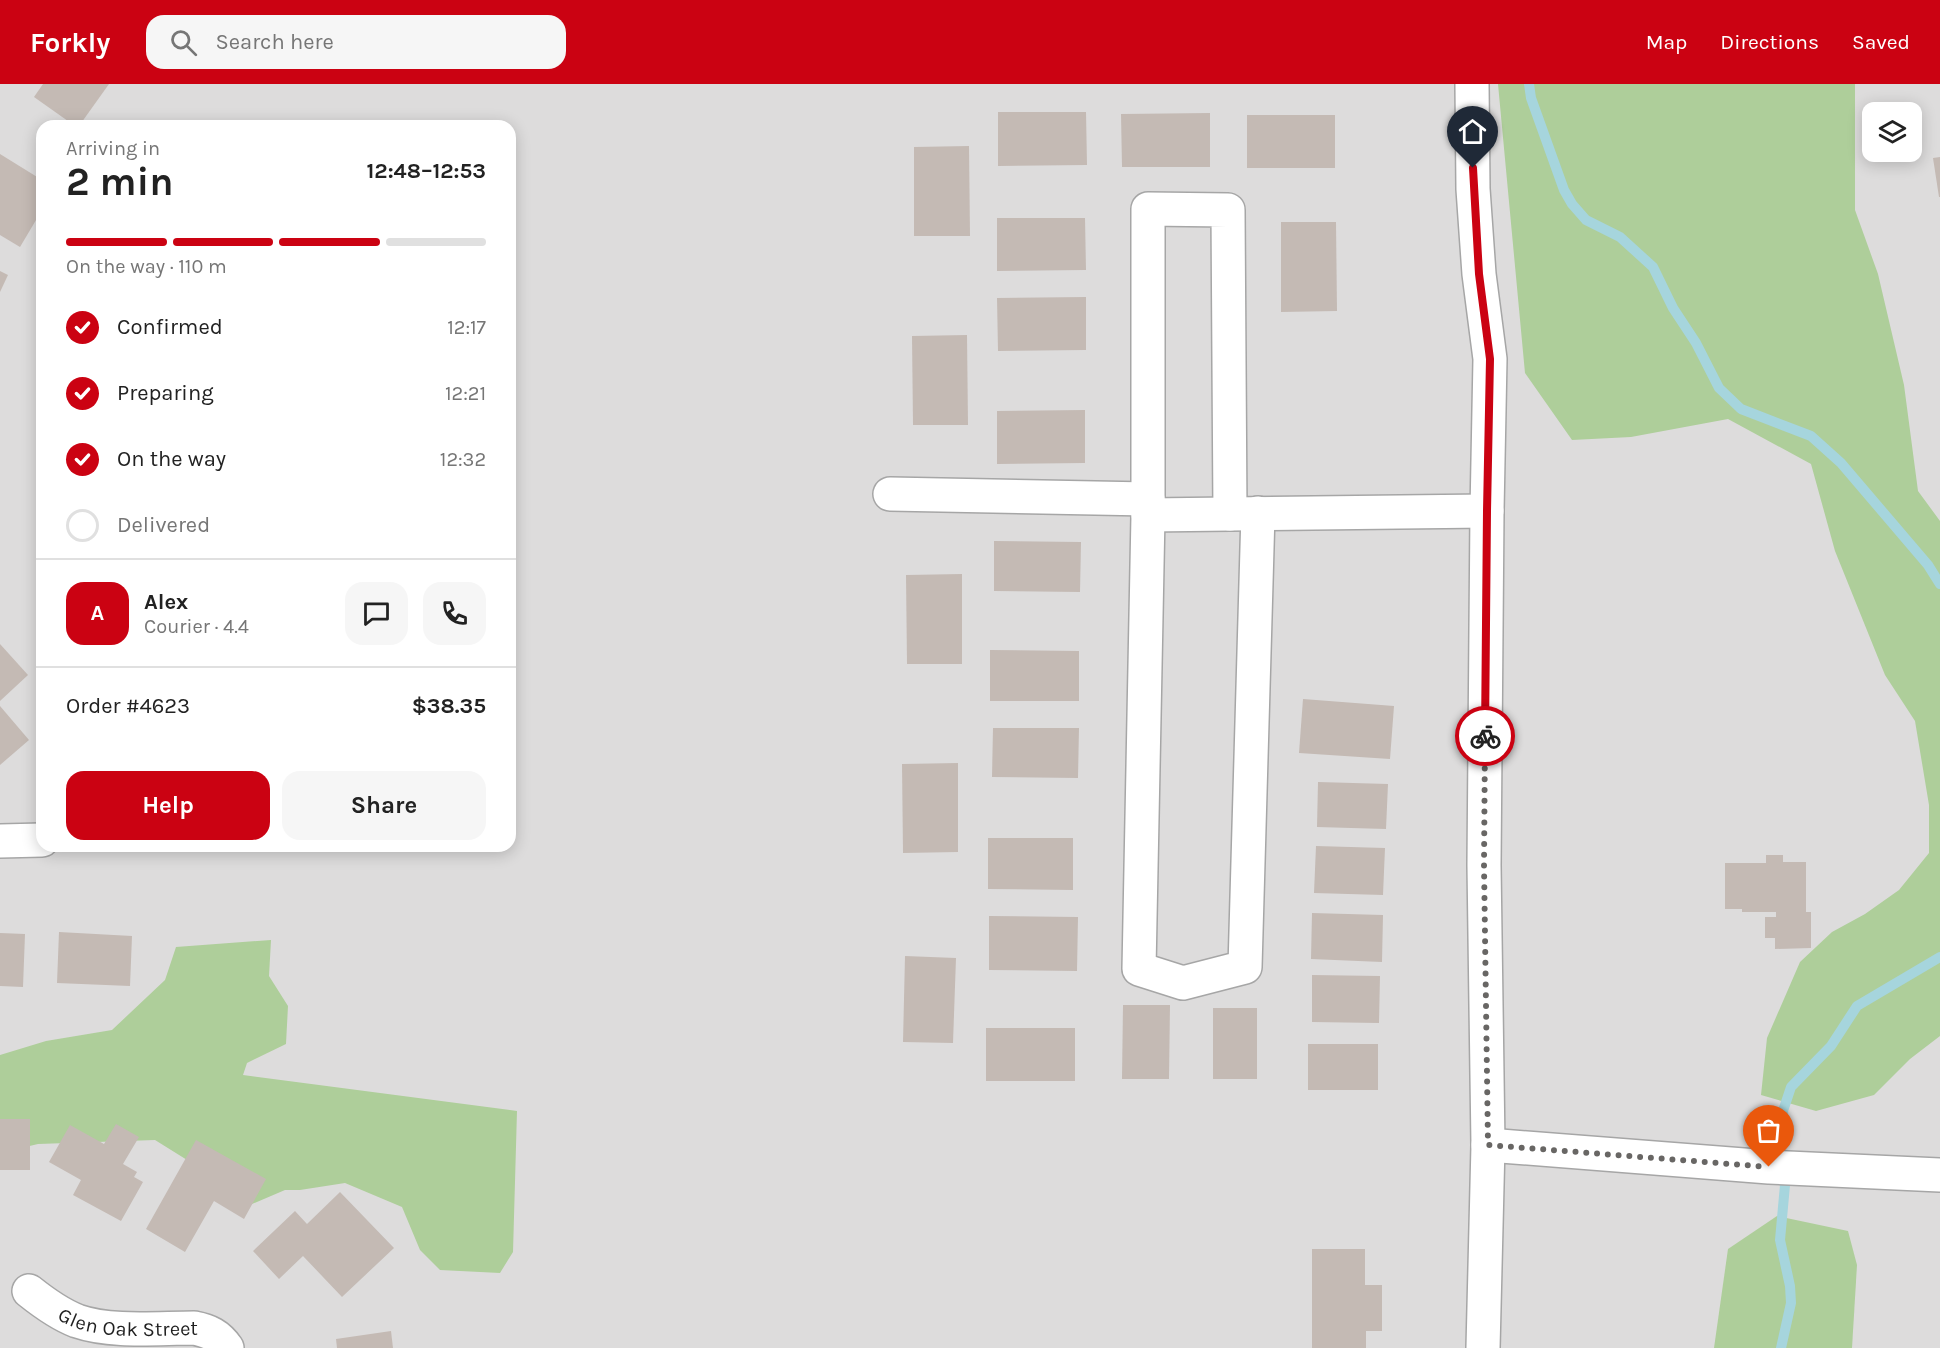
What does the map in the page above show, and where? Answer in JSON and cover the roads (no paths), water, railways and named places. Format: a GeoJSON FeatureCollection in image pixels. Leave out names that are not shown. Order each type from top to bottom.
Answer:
{"type":"FeatureCollection","features":[{"type":"Feature","properties":{"kind":"street"},"geometry":{"type":"LineString","coordinates":[[1472,84],[1473,189],[1479,274],[1490,359],[1484,865],[1488,1145],[1483,1348]]}},
{"type":"Feature","properties":{"kind":"street"},"geometry":{"type":"LineString","coordinates":[[1148,209],[1228,210],[1244,514],[1245,967],[1183,983],[1139,969],[1148,507],[1148,209]]}},
{"type":"Feature","properties":{"kind":"street"},"geometry":{"type":"LineString","coordinates":[[890,494],[1244,514],[1487,511]]}},
{"type":"Feature","properties":{"kind":"street"},"geometry":{"type":"LineString","coordinates":[[0,841],[36,840]]}},
{"type":"Feature","properties":{"kind":"street"},"geometry":{"type":"LineString","coordinates":[[1488,1145],[1769,1167],[1940,1175]]}},
{"type":"Feature","properties":{"kind":"street","name":"Glen Oak Street"},"geometry":{"type":"LineString","coordinates":[[29,1291],[51,1308],[76,1321],[103,1327],[194,1328],[208,1331],[220,1338],[227,1348]]}},
{"type":"Feature","properties":{"kind":"waterway"},"geometry":{"type":"LineString","coordinates":[[1529,84],[1531,98],[1564,190],[1572,204],[1586,220],[1620,237],[1653,267],[1673,308],[1696,343],[1719,388],[1741,409],[1811,436],[1841,463],[1928,565],[1940,584]]}},
{"type":"Feature","properties":{"kind":"waterway"},"geometry":{"type":"LineString","coordinates":[[1784,1140],[1783,1111],[1791,1087],[1831,1046],[1857,1006],[1940,957]]}},
{"type":"Feature","properties":{"kind":"waterway"},"geometry":{"type":"LineString","coordinates":[[1781,1348],[1791,1303],[1790,1286],[1780,1240],[1785,1185]]}}]}
